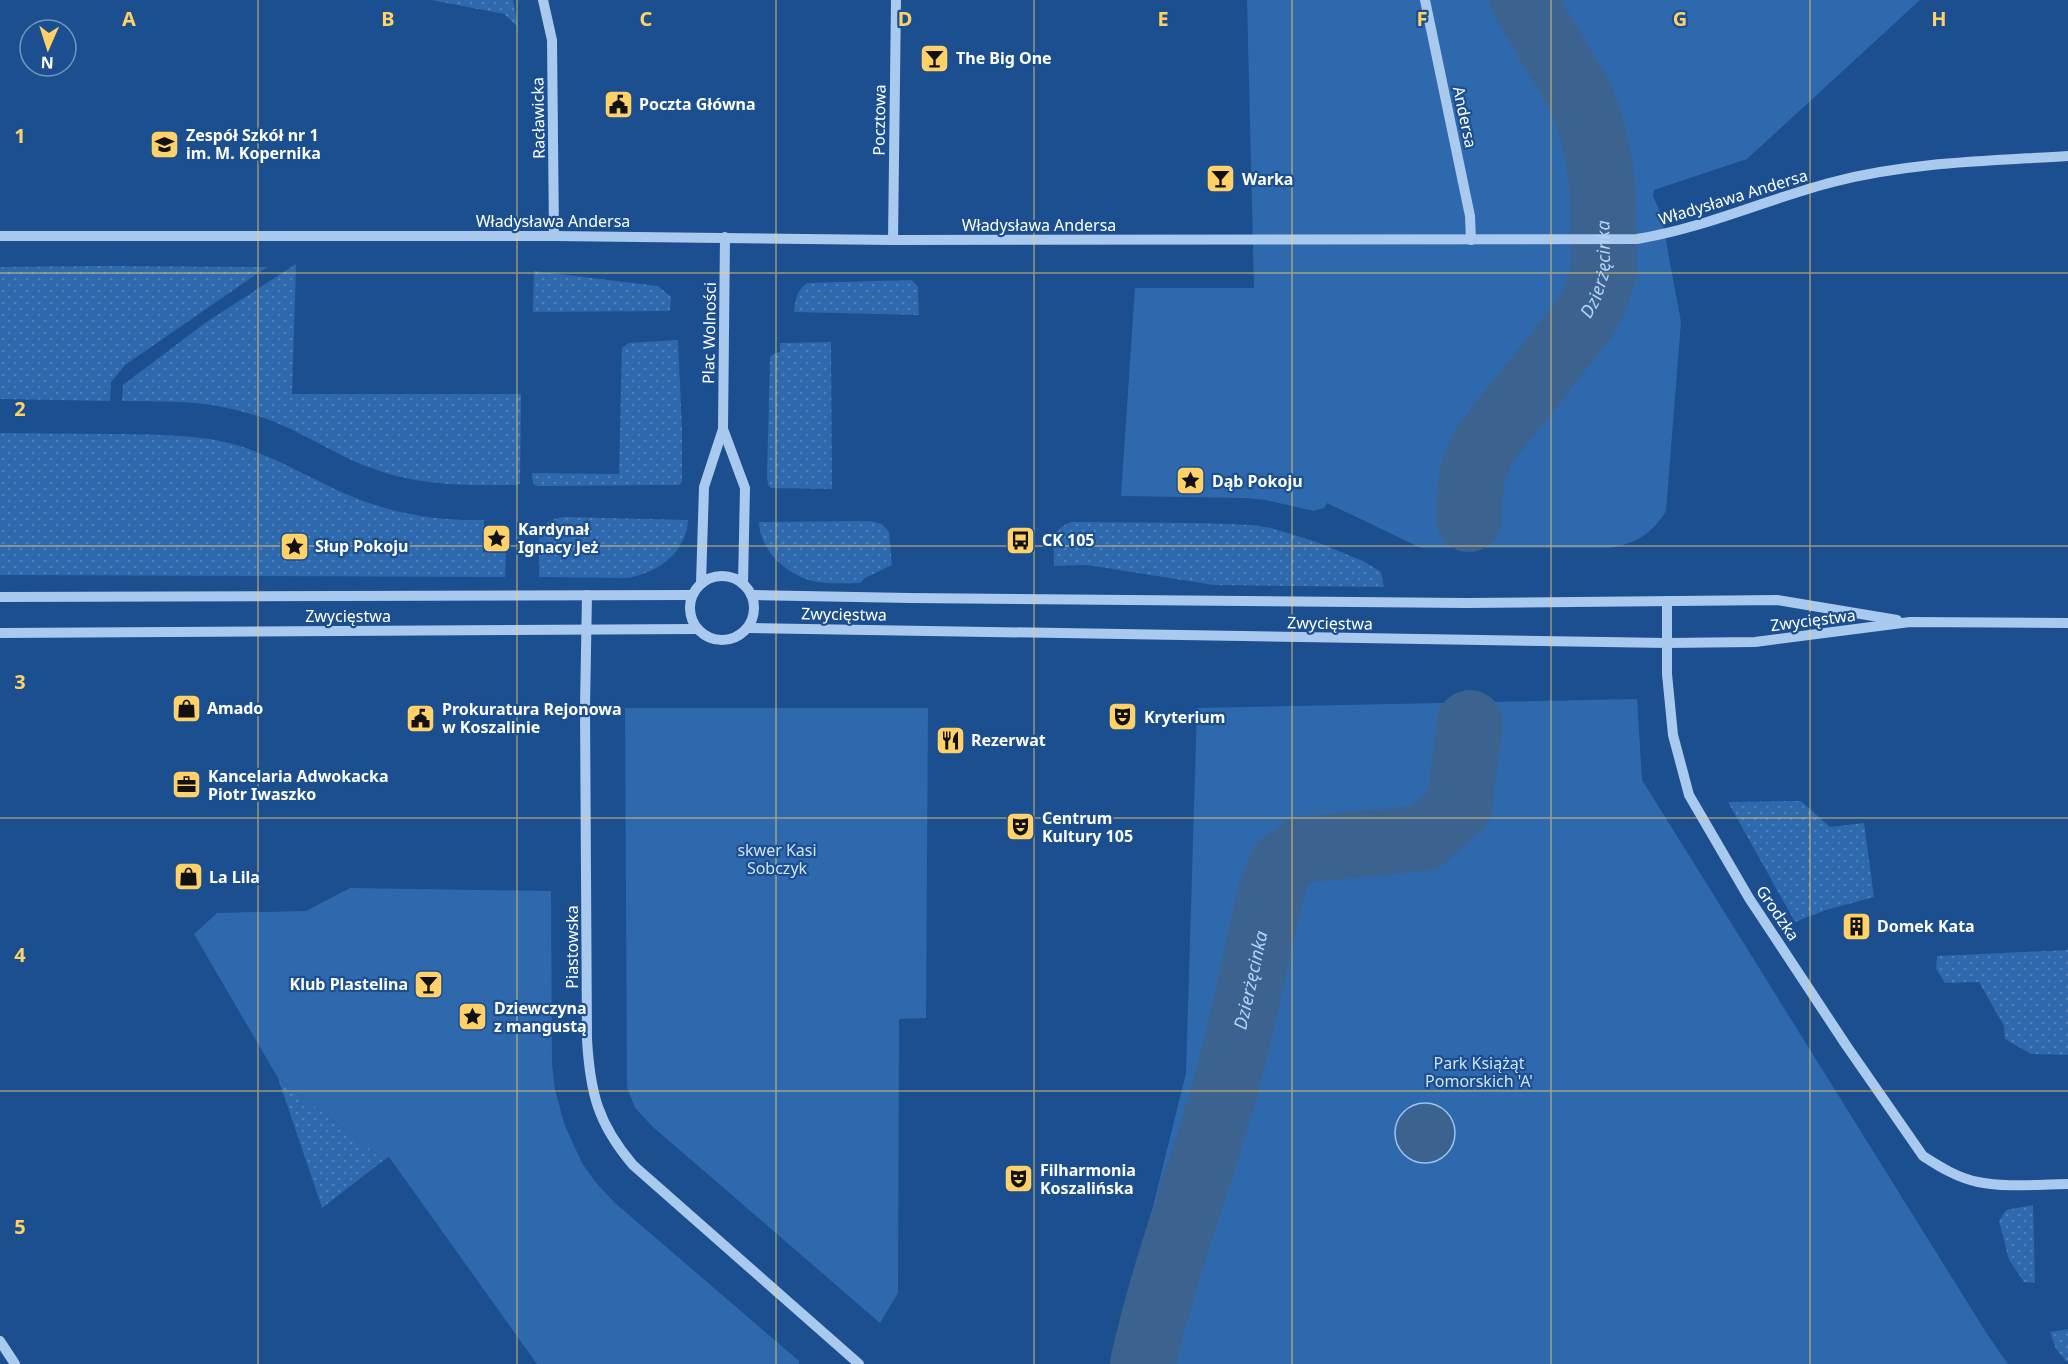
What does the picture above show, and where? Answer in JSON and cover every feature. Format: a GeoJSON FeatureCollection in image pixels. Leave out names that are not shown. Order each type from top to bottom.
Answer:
{"type":"FeatureCollection","features":[{"type":"Feature","properties":{"kind":"street","name":"Racławicka"},"geometry":{"type":"LineString","coordinates":[[543,0],[552,40],[554,236]]}},
{"type":"Feature","properties":{"kind":"street","name":"Pocztowa"},"geometry":{"type":"LineString","coordinates":[[893,240],[896,0]]}},
{"type":"Feature","properties":{"kind":"street","name":"Andersa"},"geometry":{"type":"LineString","coordinates":[[1425,0],[1470,216],[1471,240]]}},
{"type":"Feature","properties":{"kind":"street","name":"Władysława Andersa"},"geometry":{"type":"LineString","coordinates":[[0,236],[554,236],[893,240],[1637,239],[1671,234],[1796,192],[1868,175],[1922,165],[2068,156]]}},
{"type":"Feature","properties":{"kind":"street","name":"Plac Wolności"},"geometry":{"type":"LineString","coordinates":[[701,583],[704,487],[723,429],[725,237]]}},
{"type":"Feature","properties":{"kind":"street","name":"Plac Wolności"},"geometry":{"type":"LineString","coordinates":[[723,429],[746,488],[743,584]]}},
{"type":"Feature","properties":{"kind":"street"},"geometry":{"type":"LineString","coordinates":[[696,629],[690,618],[689,606],[692,595],[701,583],[711,577],[722,575],[734,578],[743,584],[752,595],[753,618],[748,628]]}},
{"type":"Feature","properties":{"kind":"street","name":"Zwycięstwa"},"geometry":{"type":"LineString","coordinates":[[0,597],[692,595]]}},
{"type":"Feature","properties":{"kind":"street","name":"Zwycięstwa"},"geometry":{"type":"LineString","coordinates":[[752,595],[1430,602],[1778,600],[1910,622]]}},
{"type":"Feature","properties":{"kind":"street","name":"Piastowska"},"geometry":{"type":"LineString","coordinates":[[587,596],[587,1040],[589,1074],[594,1098],[617,1147],[633,1165],[859,1364]]}},
{"type":"Feature","properties":{"kind":"street","name":"Grodzka"},"geometry":{"type":"LineString","coordinates":[[1666,601],[1667,674],[1673,735],[1689,795],[1749,898],[1846,1045],[1923,1156],[1947,1171],[1978,1182],[2068,1184]]}},
{"type":"Feature","properties":{"kind":"street","name":"Zwycięstwa"},"geometry":{"type":"LineString","coordinates":[[0,633],[696,629],[716,640],[728,640],[739,636],[748,628],[1667,643],[1755,642],[1910,622],[2068,623]]}},
{"type":"Feature","properties":{"kind":"street"},"geometry":{"type":"LineString","coordinates":[[0,1341],[15,1364]]}},
{"type":"Feature","properties":{"kind":"green space"},"geometry":{"type":"Polygon","coordinates":[[[431,0],[513,0],[518,27],[504,14],[431,0]]]}},
{"type":"Feature","properties":{"kind":"green space"},"geometry":{"type":"Polygon","coordinates":[[[1247,0],[1920,0],[1747,159],[1654,190],[1653,196],[1661,214],[1681,322],[1666,511],[1655,526],[1635,541],[1609,548],[1421,548],[1327,503],[1324,508],[1314,511],[1246,498],[1121,496],[1135,288],[1254,288],[1247,0]]]}},
{"type":"Feature","properties":{"kind":"green space"},"geometry":{"type":"Polygon","coordinates":[[[296,264],[292,394],[521,394],[520,483],[518,485],[463,485],[409,479],[362,464],[291,429],[251,414],[198,403],[122,401],[123,385],[205,323],[296,264]]]}},
{"type":"Feature","properties":{"kind":"green space"},"geometry":{"type":"Polygon","coordinates":[[[0,267],[267,267],[125,365],[111,382],[110,401],[0,399],[0,267]]]}},
{"type":"Feature","properties":{"kind":"green space"},"geometry":{"type":"Polygon","coordinates":[[[534,271],[658,286],[671,297],[670,311],[533,312],[534,271]]]}},
{"type":"Feature","properties":{"kind":"green space"},"geometry":{"type":"Polygon","coordinates":[[[912,280],[918,287],[919,315],[794,312],[797,296],[807,283],[912,280]]]}},
{"type":"Feature","properties":{"kind":"green space"},"geometry":{"type":"Polygon","coordinates":[[[678,340],[682,431],[682,482],[679,485],[537,486],[533,484],[532,473],[619,474],[622,348],[629,343],[678,340]]]}},
{"type":"Feature","properties":{"kind":"green space"},"geometry":{"type":"Polygon","coordinates":[[[831,342],[832,489],[771,488],[768,485],[767,476],[770,357],[780,352],[780,343],[831,342]]]}},
{"type":"Feature","properties":{"kind":"green space"},"geometry":{"type":"Polygon","coordinates":[[[0,433],[176,436],[205,438],[233,444],[250,449],[346,494],[378,506],[422,516],[484,520],[483,552],[506,553],[505,577],[0,575],[0,433]]]}},
{"type":"Feature","properties":{"kind":"green space"},"geometry":{"type":"Polygon","coordinates":[[[565,517],[688,520],[686,532],[676,552],[668,560],[649,571],[627,578],[539,577],[539,534],[549,522],[565,517]]]}},
{"type":"Feature","properties":{"kind":"green space"},"geometry":{"type":"Polygon","coordinates":[[[870,521],[882,524],[889,532],[892,565],[865,578],[860,583],[817,582],[796,575],[770,553],[759,522],[870,521]]]}},
{"type":"Feature","properties":{"kind":"green space"},"geometry":{"type":"Polygon","coordinates":[[[1072,522],[1202,523],[1271,528],[1314,541],[1363,561],[1381,572],[1384,587],[1214,585],[1087,565],[1054,566],[1054,545],[1057,534],[1065,525],[1072,522]]]}},
{"type":"Feature","properties":{"kind":"green space","name":"Park Książąt Pomorskich 'A'"},"geometry":{"type":"Polygon","coordinates":[[[1637,699],[1642,780],[1987,1334],[2008,1364],[1114,1364],[1186,1073],[1197,708],[1637,699]]]}},
{"type":"Feature","properties":{"kind":"green space","name":"skwer Kasi Sobczyk"},"geometry":{"type":"Polygon","coordinates":[[[625,708],[928,708],[926,1018],[899,1019],[898,1293],[880,1323],[653,1127],[635,1108],[627,1087],[625,708]]]}},
{"type":"Feature","properties":{"kind":"green space"},"geometry":{"type":"Polygon","coordinates":[[[1801,801],[1830,827],[1864,823],[1874,897],[1826,910],[1795,922],[1728,802],[1801,801]]]}},
{"type":"Feature","properties":{"kind":"green space"},"geometry":{"type":"Polygon","coordinates":[[[350,888],[551,891],[552,1064],[555,1090],[565,1126],[582,1163],[615,1203],[799,1361],[799,1364],[537,1364],[389,1157],[384,1160],[278,1078],[194,934],[217,913],[306,911],[350,888]]]}},
{"type":"Feature","properties":{"kind":"green space"},"geometry":{"type":"Polygon","coordinates":[[[2068,950],[2068,1055],[2031,1054],[2005,1039],[2004,1026],[1979,982],[1945,983],[1936,969],[1937,956],[2068,950]]]}},
{"type":"Feature","properties":{"kind":"green space"},"geometry":{"type":"Polygon","coordinates":[[[278,1078],[384,1160],[322,1208],[278,1078]]]}},
{"type":"Feature","properties":{"kind":"green space"},"geometry":{"type":"Polygon","coordinates":[[[2033,1205],[2035,1283],[2024,1282],[2009,1260],[1999,1221],[2006,1210],[2033,1205]]]}},
{"type":"Feature","properties":{"kind":"green space"},"geometry":{"type":"Polygon","coordinates":[[[2068,1329],[2067,1362],[2056,1349],[2050,1332],[2068,1329]]]}},
{"type":"Feature","properties":{"kind":"shaded area"},"geometry":{"type":"Polygon","coordinates":[[[1425,1103],[1442,1108],[1450,1116],[1455,1133],[1450,1150],[1442,1158],[1425,1163],[1408,1158],[1400,1150],[1395,1133],[1400,1116],[1408,1108],[1425,1103]]]}},
{"type":"Feature","properties":{"kind":"waterway","name":"Dzierżęcinka"},"geometry":{"type":"LineString","coordinates":[[1469,519],[1471,480],[1485,444],[1582,322],[1595,299],[1604,271],[1603,193],[1599,160],[1590,123],[1580,96],[1523,0]]}},
{"type":"Feature","properties":{"kind":"waterway","name":"Dzierżęcinka"},"geometry":{"type":"LineString","coordinates":[[1143,1364],[1167,1272],[1224,1094],[1271,891],[1281,866],[1302,850],[1424,838],[1459,807],[1470,723]]}},
{"type":"Feature","properties":{"kind":"place","name":"The Big One"},"geometry":{"type":"Point","coordinates":[935,58]}},
{"type":"Feature","properties":{"kind":"place","name":"Poczta Główna"},"geometry":{"type":"Point","coordinates":[618,104]}},
{"type":"Feature","properties":{"kind":"place","name":"Zespół Szkół nr 1 im. M. Kopernika"},"geometry":{"type":"Point","coordinates":[165,144]}},
{"type":"Feature","properties":{"kind":"place","name":"Warka"},"geometry":{"type":"Point","coordinates":[1221,179]}},
{"type":"Feature","properties":{"kind":"place","name":"Dąb Pokoju"},"geometry":{"type":"Point","coordinates":[1191,481]}},
{"type":"Feature","properties":{"kind":"place","name":"Kardynał Ignacy Jeż"},"geometry":{"type":"Point","coordinates":[497,538]}},
{"type":"Feature","properties":{"kind":"place","name":"CK 105"},"geometry":{"type":"Point","coordinates":[1021,540]}},
{"type":"Feature","properties":{"kind":"place","name":"Słup Pokoju"},"geometry":{"type":"Point","coordinates":[294,546]}},
{"type":"Feature","properties":{"kind":"place","name":"Amado"},"geometry":{"type":"Point","coordinates":[186,708]}},
{"type":"Feature","properties":{"kind":"place","name":"Kryterium"},"geometry":{"type":"Point","coordinates":[1123,717]}},
{"type":"Feature","properties":{"kind":"place","name":"Prokuratura Rejonowa w Koszalinie"},"geometry":{"type":"Point","coordinates":[421,718]}},
{"type":"Feature","properties":{"kind":"place","name":"Rezerwat"},"geometry":{"type":"Point","coordinates":[950,740]}},
{"type":"Feature","properties":{"kind":"place","name":"Kancelaria Adwokacka Piotr Iwaszko"},"geometry":{"type":"Point","coordinates":[187,785]}},
{"type":"Feature","properties":{"kind":"place","name":"Centrum Kultury 105"},"geometry":{"type":"Point","coordinates":[1021,827]}},
{"type":"Feature","properties":{"kind":"place","name":"La Lila"},"geometry":{"type":"Point","coordinates":[188,877]}},
{"type":"Feature","properties":{"kind":"place","name":"Domek Kata"},"geometry":{"type":"Point","coordinates":[1856,926]}},
{"type":"Feature","properties":{"kind":"place","name":"Klub Plastelina"},"geometry":{"type":"Point","coordinates":[429,984]}},
{"type":"Feature","properties":{"kind":"place","name":"Dziewczyna z mangustą"},"geometry":{"type":"Point","coordinates":[473,1017]}},
{"type":"Feature","properties":{"kind":"place","name":"Filharmonia Koszalińska"},"geometry":{"type":"Point","coordinates":[1019,1179]}}]}
